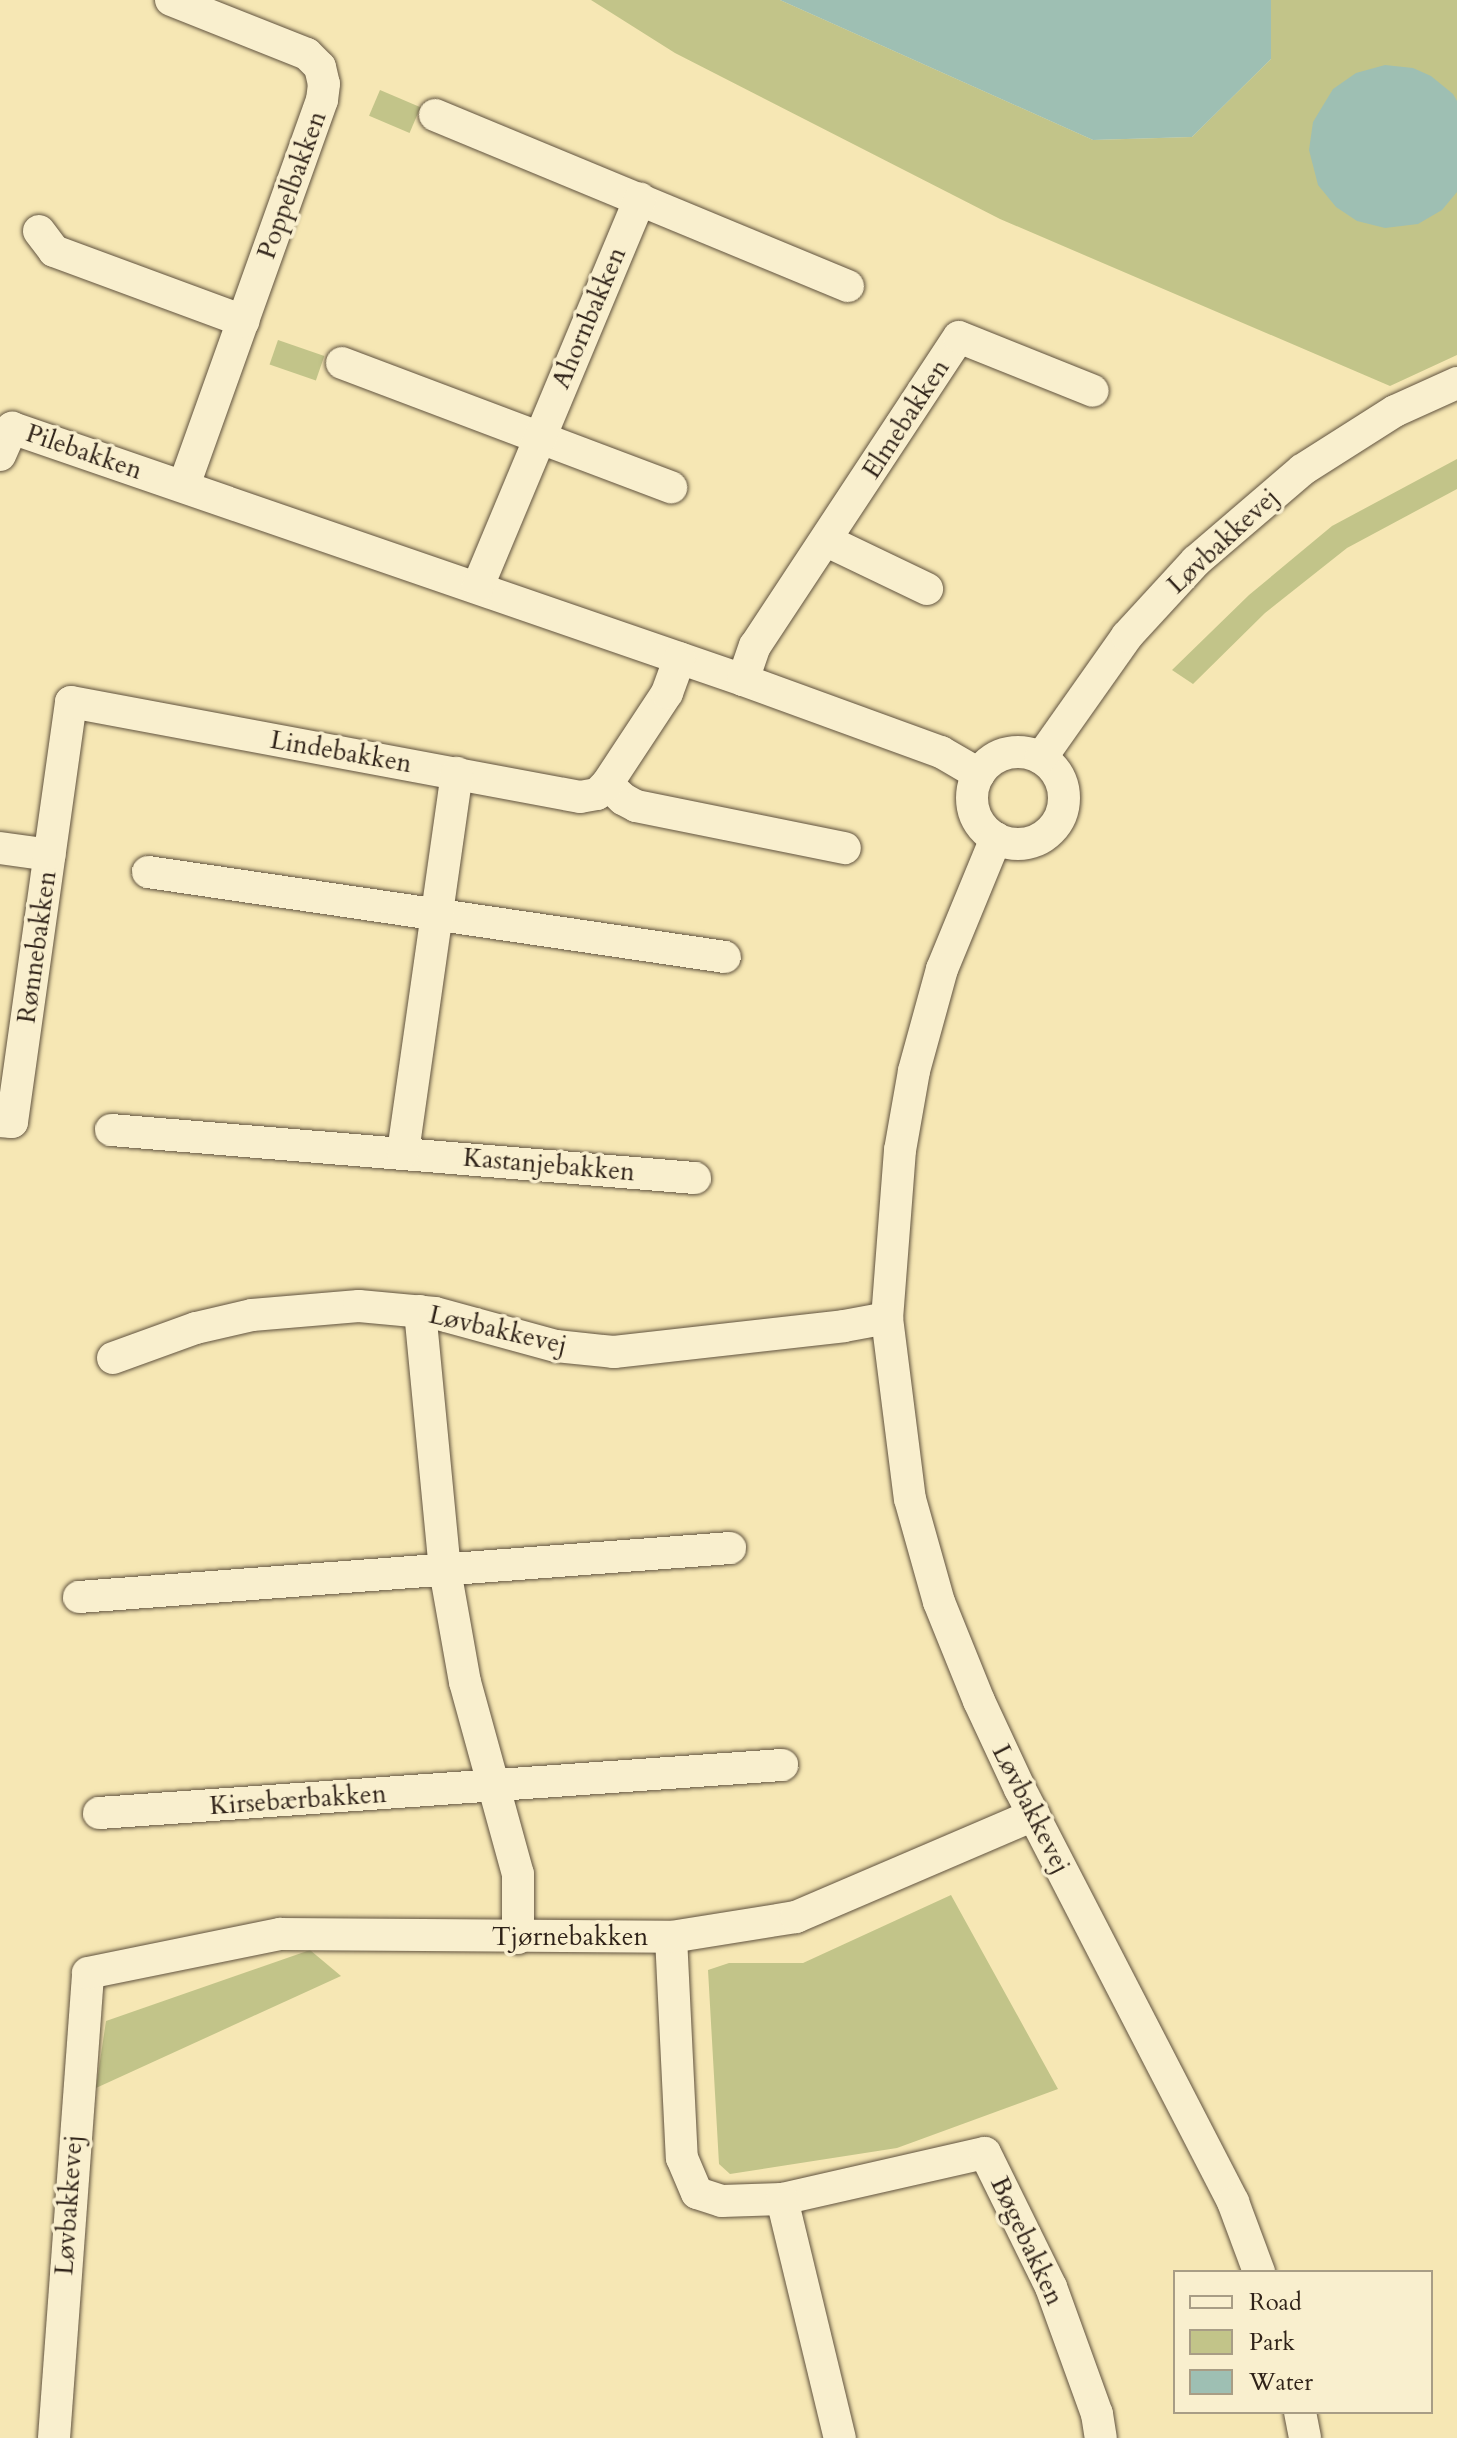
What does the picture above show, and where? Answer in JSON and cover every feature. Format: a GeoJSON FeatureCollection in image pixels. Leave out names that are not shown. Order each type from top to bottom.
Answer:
{"type":"FeatureCollection","features":[{"type":"Feature","properties":{"kind":"street","name":"Poppelbakken"},"geometry":{"type":"LineString","coordinates":[[171,0],[307,54],[322,73],[322,100],[184,486]]}},
{"type":"Feature","properties":{"kind":"street"},"geometry":{"type":"LineString","coordinates":[[435,115],[848,286]]}},
{"type":"Feature","properties":{"kind":"street","name":"Ahornbakken"},"geometry":{"type":"LineString","coordinates":[[478,586],[640,199]]}},
{"type":"Feature","properties":{"kind":"street"},"geometry":{"type":"LineString","coordinates":[[39,231],[54,251],[243,321]]}},
{"type":"Feature","properties":{"kind":"street","name":"Elmebakken"},"geometry":{"type":"LineString","coordinates":[[743,680],[755,646],[959,337],[1093,391]]}},
{"type":"Feature","properties":{"kind":"street"},"geometry":{"type":"LineString","coordinates":[[342,363],[671,487]]}},
{"type":"Feature","properties":{"kind":"street","name":"Løvbakkevej"},"geometry":{"type":"LineString","coordinates":[[1041,758],[1127,636],[1196,561],[1302,470],[1395,411],[1457,383]]}},
{"type":"Feature","properties":{"kind":"street","name":"Pilebakken"},"geometry":{"type":"LineString","coordinates":[[0,455],[12,428],[184,486]]}},
{"type":"Feature","properties":{"kind":"street"},"geometry":{"type":"LineString","coordinates":[[184,486],[743,680],[941,752],[979,774]]}},
{"type":"Feature","properties":{"kind":"street"},"geometry":{"type":"LineString","coordinates":[[827,541],[927,589]]}},
{"type":"Feature","properties":{"kind":"street"},"geometry":{"type":"LineString","coordinates":[[680,658],[667,693],[607,784],[636,806],[845,848]]}},
{"type":"Feature","properties":{"kind":"street","name":"Lindebakken"},"geometry":{"type":"LineString","coordinates":[[71,702],[580,797],[597,794],[607,784]]}},
{"type":"Feature","properties":{"kind":"street","name":"Rønnebakken"},"geometry":{"type":"LineString","coordinates":[[0,1121],[12,1122],[71,702]]}},
{"type":"Feature","properties":{"kind":"street"},"geometry":{"type":"LineString","coordinates":[[1029,753],[1041,758],[1057,774],[1062,785],[1062,808],[1058,820],[1042,837],[1031,842],[1007,842],[996,838],[978,822],[974,811],[973,787],[979,774],[984,766],[1005,754],[1029,753]]}},
{"type":"Feature","properties":{"kind":"street"},"geometry":{"type":"LineString","coordinates":[[403,1152],[457,773]]}},
{"type":"Feature","properties":{"kind":"street","name":"Løvbakkevej"},"geometry":{"type":"LineString","coordinates":[[996,838],[942,969],[914,1071],[897,1172],[887,1318],[910,1499],[939,1602],[979,1701],[1034,1815],[1233,2202],[1258,2270]]}},
{"type":"Feature","properties":{"kind":"street","name":"Rønnebakken"},"geometry":{"type":"LineString","coordinates":[[0,848],[50,855]]}},
{"type":"Feature","properties":{"kind":"street"},"geometry":{"type":"LineString","coordinates":[[148,872],[725,957]]}},
{"type":"Feature","properties":{"kind":"street","name":"Kastanjebakken"},"geometry":{"type":"LineString","coordinates":[[111,1130],[695,1178]]}},
{"type":"Feature","properties":{"kind":"street","name":"Løvbakkevej"},"geometry":{"type":"LineString","coordinates":[[113,1358],[196,1328],[252,1315],[359,1306],[420,1311],[556,1346],[614,1352],[844,1326],[887,1318]]}},
{"type":"Feature","properties":{"kind":"street"},"geometry":{"type":"LineString","coordinates":[[420,1311],[445,1570],[465,1682],[497,1787],[518,1874],[518,1938]]}},
{"type":"Feature","properties":{"kind":"street"},"geometry":{"type":"LineString","coordinates":[[79,1597],[730,1548]]}},
{"type":"Feature","properties":{"kind":"street","name":"Kirsebærbakken"},"geometry":{"type":"LineString","coordinates":[[99,1813],[782,1765]]}},
{"type":"Feature","properties":{"kind":"street","name":"Tjørnebakken"},"geometry":{"type":"LineString","coordinates":[[88,1973],[280,1934],[671,1937],[796,1917],[1034,1815]]}},
{"type":"Feature","properties":{"kind":"street","name":"Bøgebakken"},"geometry":{"type":"LineString","coordinates":[[671,1937],[682,2158],[687,2178],[697,2193],[709,2199],[782,2199],[985,2153],[1051,2287],[1097,2414],[1101,2438]]}},
{"type":"Feature","properties":{"kind":"street","name":"Løvbakkevej"},"geometry":{"type":"LineString","coordinates":[[54,2438],[88,1973]]}},
{"type":"Feature","properties":{"kind":"street"},"geometry":{"type":"LineString","coordinates":[[782,2199],[840,2438]]}},
{"type":"Feature","properties":{"kind":"street"},"geometry":{"type":"LineString","coordinates":[[1300,2414],[1305,2438]]}},
{"type":"Feature","properties":{"kind":"green space"},"geometry":{"type":"Polygon","coordinates":[[[591,0],[780,0],[1093,140],[1192,137],[1271,59],[1271,0],[1457,0],[1457,355],[1390,386],[1000,219],[675,53],[591,0]]]}},
{"type":"Feature","properties":{"kind":"green space"},"geometry":{"type":"Polygon","coordinates":[[[380,90],[421,107],[410,133],[369,116],[380,90]]]}},
{"type":"Feature","properties":{"kind":"green space"},"geometry":{"type":"Polygon","coordinates":[[[278,340],[324,356],[316,381],[270,365],[278,340]]]}},
{"type":"Feature","properties":{"kind":"green space"},"geometry":{"type":"Polygon","coordinates":[[[1457,459],[1457,489],[1347,548],[1265,613],[1193,684],[1172,670],[1249,595],[1332,526],[1457,459]]]}},
{"type":"Feature","properties":{"kind":"green space"},"geometry":{"type":"Polygon","coordinates":[[[951,1895],[1058,2089],[897,2148],[730,2174],[719,2164],[708,1970],[729,1963],[803,1963],[951,1895]]]}},
{"type":"Feature","properties":{"kind":"green space"},"geometry":{"type":"Polygon","coordinates":[[[310,1950],[341,1976],[96,2088],[106,2021],[310,1950]]]}},
{"type":"Feature","properties":{"kind":"water"},"geometry":{"type":"Polygon","coordinates":[[[780,0],[1271,0],[1271,59],[1192,137],[1093,140],[780,0]]]}},
{"type":"Feature","properties":{"kind":"water"},"geometry":{"type":"Polygon","coordinates":[[[1385,65],[1413,68],[1431,76],[1457,101],[1457,192],[1442,210],[1418,224],[1385,228],[1357,221],[1336,207],[1318,185],[1309,150],[1313,122],[1333,89],[1356,73],[1385,65]]]}}]}
